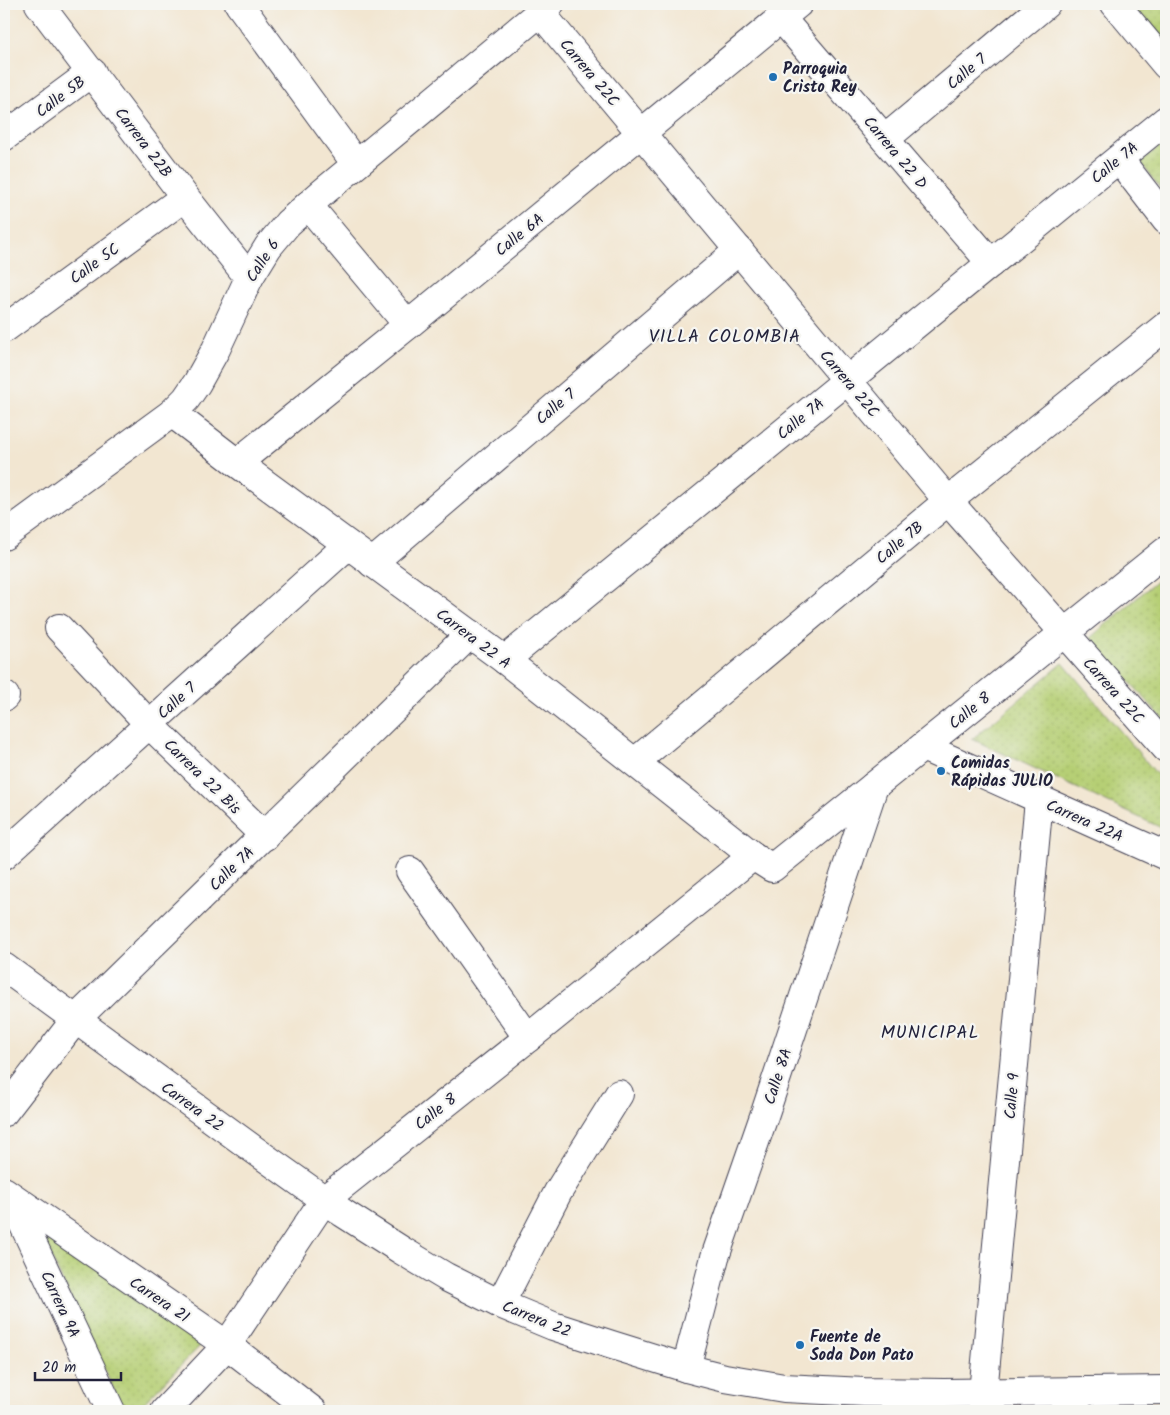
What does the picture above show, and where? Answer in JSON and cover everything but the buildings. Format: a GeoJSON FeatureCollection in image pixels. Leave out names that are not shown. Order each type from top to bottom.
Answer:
{"type":"FeatureCollection","features":[{"type":"Feature","properties":{"kind":"street","name":"Carrera 22B"},"geometry":{"type":"LineString","coordinates":[[40,4],[185,197],[249,278]]}},
{"type":"Feature","properties":{"kind":"street"},"geometry":{"type":"LineString","coordinates":[[239,4],[356,164]]}},
{"type":"Feature","properties":{"kind":"street","name":"Calle 7"},"geometry":{"type":"LineString","coordinates":[[885,138],[1046,4]]}},
{"type":"Feature","properties":{"kind":"street"},"geometry":{"type":"LineString","coordinates":[[1116,4],[1166,65]]}},
{"type":"Feature","properties":{"kind":"street","name":"Calle 6"},"geometry":{"type":"LineString","coordinates":[[6,529],[172,413],[198,383],[249,278],[268,247],[288,223],[534,10]]}},
{"type":"Feature","properties":{"kind":"street","name":"Carrera 22C"},"geometry":{"type":"LineString","coordinates":[[534,10],[739,250],[948,501],[1166,748]]}},
{"type":"Feature","properties":{"kind":"street","name":"Carrera 22 D"},"geometry":{"type":"LineString","coordinates":[[790,11],[885,138],[990,263]]}},
{"type":"Feature","properties":{"kind":"street","name":"Calle 6A"},"geometry":{"type":"LineString","coordinates":[[238,463],[790,11]]}},
{"type":"Feature","properties":{"kind":"street","name":"Calle 5B"},"geometry":{"type":"LineString","coordinates":[[4,137],[92,72]]}},
{"type":"Feature","properties":{"kind":"street","name":"Calle 7A"},"geometry":{"type":"LineString","coordinates":[[504,660],[1166,120]]}},
{"type":"Feature","properties":{"kind":"street"},"geometry":{"type":"LineString","coordinates":[[1119,159],[1166,220]]}},
{"type":"Feature","properties":{"kind":"street","name":"Calle 5C"},"geometry":{"type":"LineString","coordinates":[[4,329],[185,197]]}},
{"type":"Feature","properties":{"kind":"street"},"geometry":{"type":"LineString","coordinates":[[308,205],[408,325]]}},
{"type":"Feature","properties":{"kind":"street","name":"Calle 7"},"geometry":{"type":"LineString","coordinates":[[372,563],[739,250]]}},
{"type":"Feature","properties":{"kind":"street","name":"Calle 7B"},"geometry":{"type":"LineString","coordinates":[[635,762],[948,501],[1163,336]]}},
{"type":"Feature","properties":{"kind":"street","name":"Carrera 22 A"},"geometry":{"type":"LineString","coordinates":[[172,413],[470,634],[762,862]]}},
{"type":"Feature","properties":{"kind":"street","name":"Calle 7"},"geometry":{"type":"LineString","coordinates":[[4,855],[348,545]]}},
{"type":"Feature","properties":{"kind":"street","name":"Calle 8"},"geometry":{"type":"LineString","coordinates":[[165,1411],[227,1345],[324,1200],[528,1038],[762,862],[874,786],[1166,551]]}},
{"type":"Feature","properties":{"kind":"street","name":"Carrera 22 Bis"},"geometry":{"type":"LineString","coordinates":[[59,628],[149,724],[265,836]]}},
{"type":"Feature","properties":{"kind":"street","name":"Calle 7A"},"geometry":{"type":"LineString","coordinates":[[4,1112],[75,1020],[470,634]]}},
{"type":"Feature","properties":{"kind":"street","name":"Carrera 22A"},"geometry":{"type":"LineString","coordinates":[[923,747],[1166,856]]}},
{"type":"Feature","properties":{"kind":"street","name":"Calle 8A"},"geometry":{"type":"LineString","coordinates":[[686,1368],[716,1256],[874,786]]}},
{"type":"Feature","properties":{"kind":"street","name":"Calle 9"},"geometry":{"type":"LineString","coordinates":[[983,1393],[1039,800]]}},
{"type":"Feature","properties":{"kind":"street"},"geometry":{"type":"LineString","coordinates":[[410,871],[528,1038]]}},
{"type":"Feature","properties":{"kind":"street","name":"Carrera 22"},"geometry":{"type":"LineString","coordinates":[[4,967],[324,1200],[446,1277],[500,1304],[553,1326],[686,1368],[725,1378],[784,1388],[820,1401],[864,1392],[983,1393],[1166,1390]]}},
{"type":"Feature","properties":{"kind":"street"},"geometry":{"type":"LineString","coordinates":[[500,1304],[558,1192],[619,1094]]}},
{"type":"Feature","properties":{"kind":"street","name":"Carrera 21"},"geometry":{"type":"LineString","coordinates":[[7,1194],[227,1345],[313,1411]]}},
{"type":"Feature","properties":{"kind":"street","name":"Carrera 9A"},"geometry":{"type":"LineString","coordinates":[[7,1194],[112,1411]]}},
{"type":"Feature","properties":{"kind":"street"},"geometry":{"type":"LineString","coordinates":[[271,1379],[287,1411]]}},
{"type":"Feature","properties":{"kind":"green space"},"geometry":{"type":"Polygon","coordinates":[[[1130,4],[1166,4],[1166,49],[1130,4]]]}},
{"type":"Feature","properties":{"kind":"green space"},"geometry":{"type":"Polygon","coordinates":[[[1166,141],[1166,196],[1140,162],[1166,141]]]}},
{"type":"Feature","properties":{"kind":"green space"},"geometry":{"type":"Polygon","coordinates":[[[1166,573],[1166,722],[1090,638],[1166,573]]]}},
{"type":"Feature","properties":{"kind":"green space"},"geometry":{"type":"Polygon","coordinates":[[[1063,663],[1166,785],[1166,830],[972,739],[1063,663]]]}},
{"type":"Feature","properties":{"kind":"green space"},"geometry":{"type":"Polygon","coordinates":[[[36,1225],[205,1341],[136,1411],[124,1411],[36,1225]]]}},
{"type":"Feature","properties":{"kind":"place","name":"Parroquia Cristo Rey"},"geometry":{"type":"Point","coordinates":[773,77]}},
{"type":"Feature","properties":{"kind":"place","name":"Comidas Rápidas JULIO"},"geometry":{"type":"Point","coordinates":[941,771]}},
{"type":"Feature","properties":{"kind":"place","name":"Fuente de Soda Don Pato"},"geometry":{"type":"Point","coordinates":[800,1345]}},
{"type":"Feature","properties":{"kind":"district","name":"VILLA COLOMBIA"},"geometry":{"type":"Point","coordinates":[725,336]}},
{"type":"Feature","properties":{"kind":"district","name":"MUNICIPAL"},"geometry":{"type":"Point","coordinates":[930,1032]}}]}
